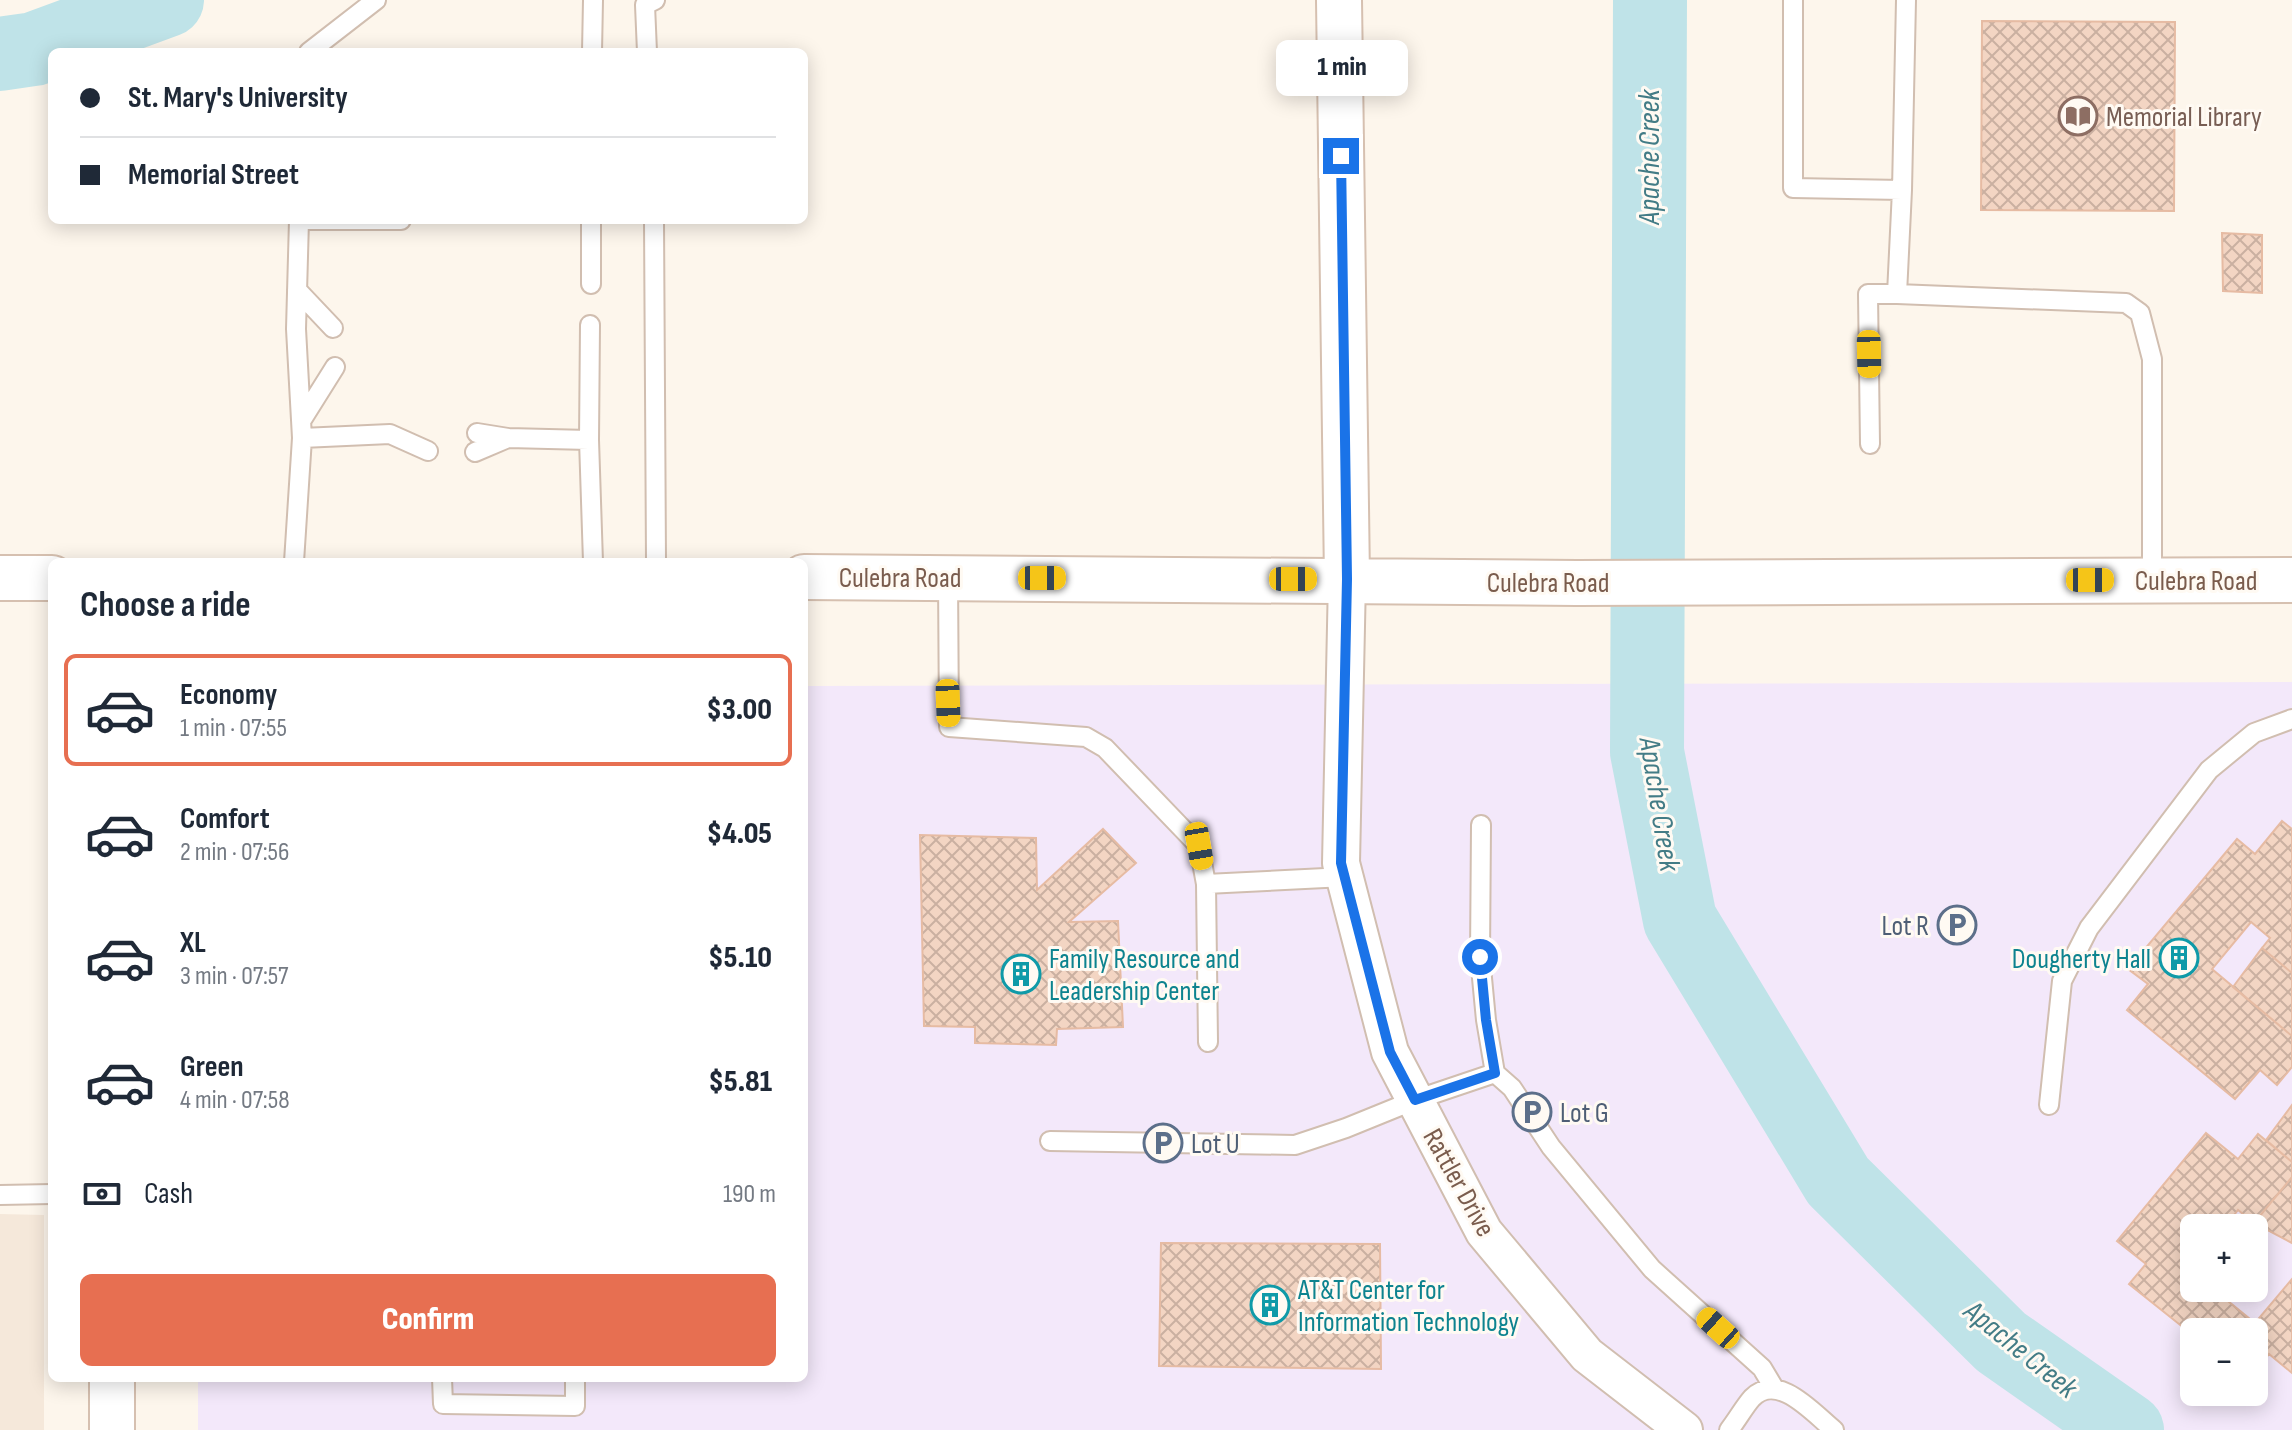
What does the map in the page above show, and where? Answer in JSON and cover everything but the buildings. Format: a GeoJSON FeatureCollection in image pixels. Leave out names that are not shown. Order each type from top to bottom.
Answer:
{"type":"FeatureCollection","features":[{"type":"Feature","properties":{"kind":"main road"},"geometry":{"type":"LineString","coordinates":[[1339,0],[1347,579]]}},
{"type":"Feature","properties":{"kind":"main road","name":"Culebra Road"},"geometry":{"type":"LineString","coordinates":[[808,577],[1577,583],[2292,580]]}},
{"type":"Feature","properties":{"kind":"main road"},"geometry":{"type":"LineString","coordinates":[[0,578],[48,578]]}},
{"type":"Feature","properties":{"kind":"main road"},"geometry":{"type":"LineString","coordinates":[[112,1382],[112,1430]]}},
{"type":"Feature","properties":{"kind":"street","name":"Rattler Drive"},"geometry":{"type":"LineString","coordinates":[[1347,579],[1341,863],[1390,1052],[1484,1232],[1587,1355],[1684,1430]]}},
{"type":"Feature","properties":{"kind":"lane"},"geometry":{"type":"LineString","coordinates":[[314,48],[376,0]]}},
{"type":"Feature","properties":{"kind":"lane"},"geometry":{"type":"LineString","coordinates":[[592,48],[593,0]]}},
{"type":"Feature","properties":{"kind":"lane"},"geometry":{"type":"LineString","coordinates":[[647,48],[645,5],[655,0]]}},
{"type":"Feature","properties":{"kind":"lane"},"geometry":{"type":"LineString","coordinates":[[1793,0],[1793,188],[1902,190]]}},
{"type":"Feature","properties":{"kind":"lane"},"geometry":{"type":"LineString","coordinates":[[1897,294],[1906,0]]}},
{"type":"Feature","properties":{"kind":"lane"},"geometry":{"type":"LineString","coordinates":[[294,558],[303,418],[296,329],[299,224]]}},
{"type":"Feature","properties":{"kind":"lane"},"geometry":{"type":"LineString","coordinates":[[591,224],[591,284]]}},
{"type":"Feature","properties":{"kind":"lane"},"geometry":{"type":"LineString","coordinates":[[654,224],[656,558]]}},
{"type":"Feature","properties":{"kind":"lane"},"geometry":{"type":"LineString","coordinates":[[297,290],[333,328]]}},
{"type":"Feature","properties":{"kind":"lane"},"geometry":{"type":"LineString","coordinates":[[1870,444],[1868,294],[2126,303],[2140,313],[2152,359],[2152,580]]}},
{"type":"Feature","properties":{"kind":"lane"},"geometry":{"type":"LineString","coordinates":[[590,325],[589,440],[593,558]]}},
{"type":"Feature","properties":{"kind":"lane"},"geometry":{"type":"LineString","coordinates":[[303,418],[335,367]]}},
{"type":"Feature","properties":{"kind":"lane"},"geometry":{"type":"LineString","coordinates":[[477,433],[508,438],[589,440]]}},
{"type":"Feature","properties":{"kind":"lane"},"geometry":{"type":"LineString","coordinates":[[302,438],[390,434],[428,442]]}},
{"type":"Feature","properties":{"kind":"lane"},"geometry":{"type":"LineString","coordinates":[[475,452],[508,438]]}},
{"type":"Feature","properties":{"kind":"lane"},"geometry":{"type":"LineString","coordinates":[[948,577],[949,727],[1086,737],[1105,748],[1199,846],[1206,884],[1208,1042]]}},
{"type":"Feature","properties":{"kind":"lane"},"geometry":{"type":"LineString","coordinates":[[2049,1105],[2062,981],[2089,928],[2209,770],[2254,733],[2292,719]]}},
{"type":"Feature","properties":{"kind":"lane"},"geometry":{"type":"LineString","coordinates":[[1481,825],[1480,957],[1495,1073],[1512,1088],[1551,1147],[1652,1269],[1762,1368],[1774,1388]]}},
{"type":"Feature","properties":{"kind":"lane"},"geometry":{"type":"LineString","coordinates":[[1206,884],[1345,877]]}},
{"type":"Feature","properties":{"kind":"lane"},"geometry":{"type":"LineString","coordinates":[[1050,1141],[1295,1145],[1495,1073]]}},
{"type":"Feature","properties":{"kind":"lane"},"geometry":{"type":"LineString","coordinates":[[0,1195],[48,1194]]}},
{"type":"Feature","properties":{"kind":"lane"},"geometry":{"type":"LineString","coordinates":[[442,1382],[443,1404],[575,1406],[575,1382]]}},
{"type":"Feature","properties":{"kind":"lane"},"geometry":{"type":"LineString","coordinates":[[1729,1430],[1754,1395],[1774,1388],[1785,1390],[1834,1430]]}},
{"type":"Feature","properties":{"kind":"shaded area"},"geometry":{"type":"Polygon","coordinates":[[[2292,682],[2292,1430],[198,1430],[198,1382],[808,1382],[808,686],[2292,682]]]}},
{"type":"Feature","properties":{"kind":"shaded area"},"geometry":{"type":"Polygon","coordinates":[[[0,1214],[44,1215],[44,1430],[0,1430],[0,1214]]]}},
{"type":"Feature","properties":{"kind":"waterway","name":"Apache Creek"},"geometry":{"type":"LineString","coordinates":[[0,54],[34,49],[167,0]]}},
{"type":"Feature","properties":{"kind":"waterway","name":"Apache Creek"},"geometry":{"type":"LineString","coordinates":[[1650,0],[1647,752],[1680,920],[1838,1181],[2001,1342],[2127,1430]]}},
{"type":"Feature","properties":{"kind":"place","name":"Memorial Library"},"geometry":{"type":"Point","coordinates":[2078,116]}},
{"type":"Feature","properties":{"kind":"place","name":"Lot R"},"geometry":{"type":"Point","coordinates":[1957,925]}},
{"type":"Feature","properties":{"kind":"place","name":"Dougherty Hall"},"geometry":{"type":"Point","coordinates":[2179,958]}},
{"type":"Feature","properties":{"kind":"place","name":"Family Resource and Leadership Center"},"geometry":{"type":"Point","coordinates":[1021,974]}},
{"type":"Feature","properties":{"kind":"place","name":"Lot G"},"geometry":{"type":"Point","coordinates":[1532,1112]}},
{"type":"Feature","properties":{"kind":"place","name":"Lot U"},"geometry":{"type":"Point","coordinates":[1163,1143]}},
{"type":"Feature","properties":{"kind":"place","name":"AT&T Center for Information Technology"},"geometry":{"type":"Point","coordinates":[1270,1305]}},
{"type":"Feature","properties":{"kind":"route"},"geometry":{"type":"LineString","coordinates":[[1341,156],[1347,579],[1341,863],[1390,1052],[1415,1100],[1495,1073],[1480,957]]}}]}
